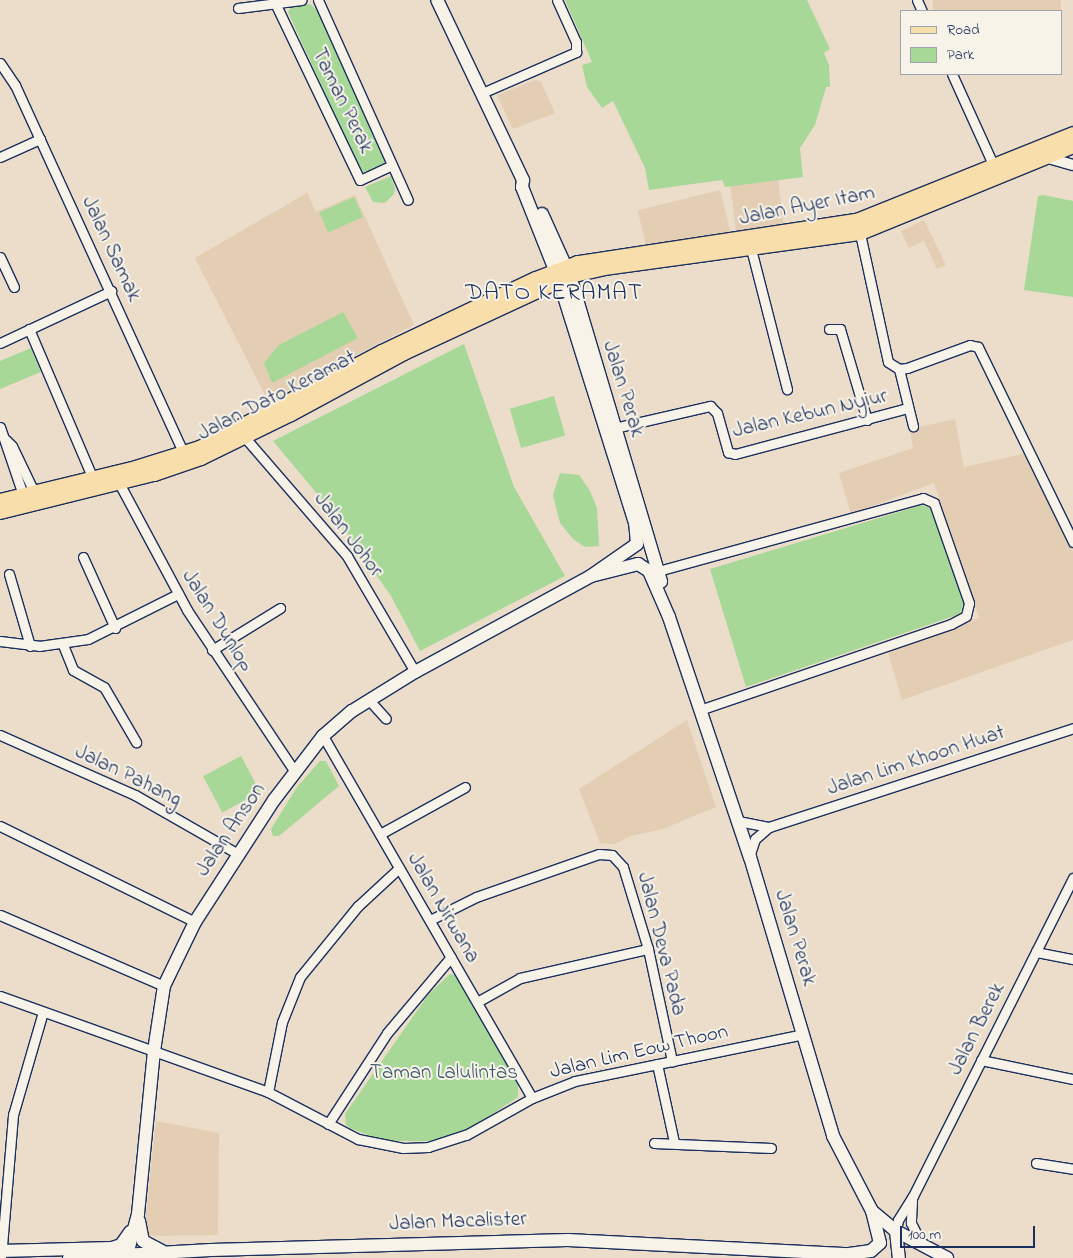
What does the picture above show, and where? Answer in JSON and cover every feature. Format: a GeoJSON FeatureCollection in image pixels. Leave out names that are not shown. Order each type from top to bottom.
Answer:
{"type":"FeatureCollection","features":[{"type":"Feature","properties":{"kind":"main road","name":"Jalan Perak"},"geometry":{"type":"LineString","coordinates":[[437,0],[523,180],[529,184],[563,274],[638,539],[631,549],[591,576]]}},
{"type":"Feature","properties":{"kind":"main road","name":"Jalan Ayer Itam"},"geometry":{"type":"LineString","coordinates":[[563,274],[859,227],[997,172],[1073,134]]}},
{"type":"Feature","properties":{"kind":"main road","name":"Jalan Ayer Itam"},"geometry":{"type":"LineString","coordinates":[[997,172],[1045,158],[1073,146]]}},
{"type":"Feature","properties":{"kind":"main road","name":"Jalan Dato Keramat"},"geometry":{"type":"LineString","coordinates":[[0,500],[28,498],[119,483],[201,458],[241,433],[563,274]]}},
{"type":"Feature","properties":{"kind":"main road","name":"Jalan Dato Keramat"},"geometry":{"type":"LineString","coordinates":[[0,512],[28,498],[92,477],[184,454],[241,433]]}},
{"type":"Feature","properties":{"kind":"main road","name":"Jalan Perak"},"geometry":{"type":"LineString","coordinates":[[609,433],[658,571],[669,617],[750,857],[833,1136],[872,1211],[896,1231]]}},
{"type":"Feature","properties":{"kind":"main road","name":"Jalan Perak"},"geometry":{"type":"LineString","coordinates":[[591,576],[628,565],[645,566],[669,617]]}},
{"type":"Feature","properties":{"kind":"main road","name":"Jalan Anson"},"geometry":{"type":"LineString","coordinates":[[126,1257],[138,1214],[154,1051],[164,986],[195,922],[238,854],[295,772],[323,736],[369,700],[415,672],[591,576]]}},
{"type":"Feature","properties":{"kind":"main road"},"geometry":{"type":"LineString","coordinates":[[849,1254],[871,1251],[880,1243],[872,1211]]}},
{"type":"Feature","properties":{"kind":"main road"},"geometry":{"type":"LineString","coordinates":[[1,1253],[91,1250],[121,1245],[128,1238],[138,1214]]}},
{"type":"Feature","properties":{"kind":"main road"},"geometry":{"type":"LineString","coordinates":[[138,1214],[140,1234],[144,1241],[162,1255]]}},
{"type":"Feature","properties":{"kind":"main road"},"geometry":{"type":"LineString","coordinates":[[896,1231],[927,1250],[947,1258]]}},
{"type":"Feature","properties":{"kind":"main road"},"geometry":{"type":"LineString","coordinates":[[896,1231],[899,1258]]}},
{"type":"Feature","properties":{"kind":"main road","name":"Jalan Macalister"},"geometry":{"type":"LineString","coordinates":[[69,1258],[568,1240],[849,1254]]}},
{"type":"Feature","properties":{"kind":"main road"},"geometry":{"type":"LineString","coordinates":[[849,1254],[864,1258]]}},
{"type":"Feature","properties":{"kind":"street"},"geometry":{"type":"LineString","coordinates":[[238,8],[276,5],[302,0]]}},
{"type":"Feature","properties":{"kind":"street","name":"Taman Perak"},"geometry":{"type":"LineString","coordinates":[[318,0],[408,200]]}},
{"type":"Feature","properties":{"kind":"street"},"geometry":{"type":"LineString","coordinates":[[482,93],[576,52],[576,42],[557,0]]}},
{"type":"Feature","properties":{"kind":"street","name":"Taman Perak"},"geometry":{"type":"LineString","coordinates":[[276,5],[360,180],[392,165]]}},
{"type":"Feature","properties":{"kind":"street","name":"Jalan Samak"},"geometry":{"type":"LineString","coordinates":[[0,63],[15,85],[140,354],[184,454]]}},
{"type":"Feature","properties":{"kind":"street"},"geometry":{"type":"LineString","coordinates":[[952,75],[997,172]]}},
{"type":"Feature","properties":{"kind":"street"},"geometry":{"type":"LineString","coordinates":[[0,157],[40,139]]}},
{"type":"Feature","properties":{"kind":"street"},"geometry":{"type":"LineString","coordinates":[[1045,158],[1073,165]]}},
{"type":"Feature","properties":{"kind":"street"},"geometry":{"type":"LineString","coordinates":[[859,227],[888,362],[899,370],[913,426]]}},
{"type":"Feature","properties":{"kind":"street"},"geometry":{"type":"LineString","coordinates":[[750,245],[787,389]]}},
{"type":"Feature","properties":{"kind":"street"},"geometry":{"type":"LineString","coordinates":[[0,257],[14,287]]}},
{"type":"Feature","properties":{"kind":"street"},"geometry":{"type":"LineString","coordinates":[[0,343],[111,291]]}},
{"type":"Feature","properties":{"kind":"street"},"geometry":{"type":"LineString","coordinates":[[29,329],[92,477]]}},
{"type":"Feature","properties":{"kind":"street"},"geometry":{"type":"LineString","coordinates":[[829,329],[840,329],[867,420]]}},
{"type":"Feature","properties":{"kind":"street"},"geometry":{"type":"LineString","coordinates":[[899,370],[970,345],[978,346],[1073,542]]}},
{"type":"Feature","properties":{"kind":"street","name":"Jalan Kebun Nyiur"},"geometry":{"type":"LineString","coordinates":[[609,433],[710,406],[716,413],[725,446],[734,454],[908,408]]}},
{"type":"Feature","properties":{"kind":"street"},"geometry":{"type":"LineString","coordinates":[[0,427],[28,498]]}},
{"type":"Feature","properties":{"kind":"street","name":"Jalan Johor"},"geometry":{"type":"LineString","coordinates":[[241,433],[346,556],[415,672]]}},
{"type":"Feature","properties":{"kind":"street","name":"Jalan Dunlop"},"geometry":{"type":"LineString","coordinates":[[119,483],[178,594],[212,650],[295,772]]}},
{"type":"Feature","properties":{"kind":"street"},"geometry":{"type":"LineString","coordinates":[[658,571],[923,498],[934,503],[969,602],[966,616],[951,624],[700,710]]}},
{"type":"Feature","properties":{"kind":"street"},"geometry":{"type":"LineString","coordinates":[[84,557],[115,628]]}},
{"type":"Feature","properties":{"kind":"street"},"geometry":{"type":"LineString","coordinates":[[9,574],[30,646]]}},
{"type":"Feature","properties":{"kind":"street"},"geometry":{"type":"LineString","coordinates":[[0,641],[30,646],[62,644],[115,628],[178,594]]}},
{"type":"Feature","properties":{"kind":"street"},"geometry":{"type":"LineString","coordinates":[[212,650],[280,608]]}},
{"type":"Feature","properties":{"kind":"street"},"geometry":{"type":"LineString","coordinates":[[62,644],[73,670],[102,685],[133,738]]}},
{"type":"Feature","properties":{"kind":"street"},"geometry":{"type":"LineString","coordinates":[[369,700],[386,719]]}},
{"type":"Feature","properties":{"kind":"street","name":"Jalan Lim Khoon Huat"},"geometry":{"type":"LineString","coordinates":[[769,828],[1073,728]]}},
{"type":"Feature","properties":{"kind":"street","name":"Jalan Pahang"},"geometry":{"type":"LineString","coordinates":[[0,735],[135,795],[238,854]]}},
{"type":"Feature","properties":{"kind":"street","name":"Jalan Nirwana"},"geometry":{"type":"LineString","coordinates":[[323,736],[532,1098]]}},
{"type":"Feature","properties":{"kind":"street"},"geometry":{"type":"LineString","coordinates":[[380,834],[465,787]]}},
{"type":"Feature","properties":{"kind":"street"},"geometry":{"type":"LineString","coordinates":[[738,821],[769,828]]}},
{"type":"Feature","properties":{"kind":"street"},"geometry":{"type":"LineString","coordinates":[[0,826],[195,922]]}},
{"type":"Feature","properties":{"kind":"street"},"geometry":{"type":"LineString","coordinates":[[750,857],[755,839],[769,828]]}},
{"type":"Feature","properties":{"kind":"street","name":"Jalan Deva Pada"},"geometry":{"type":"LineString","coordinates":[[430,920],[476,897],[606,853],[623,866],[648,949],[672,1061]]}},
{"type":"Feature","properties":{"kind":"street"},"geometry":{"type":"LineString","coordinates":[[268,1092],[282,1022],[300,977],[358,906],[399,868]]}},
{"type":"Feature","properties":{"kind":"street","name":"Jalan Berek"},"geometry":{"type":"LineString","coordinates":[[896,1231],[898,1220],[913,1196],[1073,878]]}},
{"type":"Feature","properties":{"kind":"street"},"geometry":{"type":"LineString","coordinates":[[0,914],[164,986]]}},
{"type":"Feature","properties":{"kind":"street"},"geometry":{"type":"LineString","coordinates":[[477,1002],[520,978],[648,949]]}},
{"type":"Feature","properties":{"kind":"street"},"geometry":{"type":"LineString","coordinates":[[1036,952],[1073,959]]}},
{"type":"Feature","properties":{"kind":"street"},"geometry":{"type":"LineString","coordinates":[[328,1124],[387,1033],[451,957]]}},
{"type":"Feature","properties":{"kind":"street","name":"Jalan Lim Eow Thoon"},"geometry":{"type":"LineString","coordinates":[[0,996],[268,1092],[328,1124],[375,1145],[428,1147],[466,1135],[532,1098],[575,1081],[803,1034]]}},
{"type":"Feature","properties":{"kind":"street"},"geometry":{"type":"LineString","coordinates":[[1,1253],[15,1104],[24,1085],[43,1012]]}},
{"type":"Feature","properties":{"kind":"street"},"geometry":{"type":"LineString","coordinates":[[982,1060],[1073,1079]]}},
{"type":"Feature","properties":{"kind":"street"},"geometry":{"type":"LineString","coordinates":[[657,1064],[674,1142]]}},
{"type":"Feature","properties":{"kind":"street"},"geometry":{"type":"LineString","coordinates":[[0,1141],[10,1142]]}},
{"type":"Feature","properties":{"kind":"street"},"geometry":{"type":"LineString","coordinates":[[654,1143],[674,1142],[771,1148]]}},
{"type":"Feature","properties":{"kind":"street"},"geometry":{"type":"LineString","coordinates":[[1036,1163],[1073,1169]]}},
{"type":"Feature","properties":{"kind":"street","name":"Jalan Berek"},"geometry":{"type":"LineString","coordinates":[[913,1196],[911,1223],[927,1250]]}},
{"type":"Feature","properties":{"kind":"shaded area"},"geometry":{"type":"Polygon","coordinates":[[[933,0],[1061,0],[1061,10],[933,10],[933,0]]]}},
{"type":"Feature","properties":{"kind":"shaded area"},"geometry":{"type":"Polygon","coordinates":[[[535,80],[541,82],[555,113],[513,129],[497,95],[535,80]]]}},
{"type":"Feature","properties":{"kind":"shaded area"},"geometry":{"type":"Polygon","coordinates":[[[778,180],[784,228],[736,233],[730,186],[778,180]]]}},
{"type":"Feature","properties":{"kind":"shaded area"},"geometry":{"type":"Polygon","coordinates":[[[720,190],[731,235],[649,255],[638,211],[720,190]]]}},
{"type":"Feature","properties":{"kind":"shaded area"},"geometry":{"type":"Polygon","coordinates":[[[307,193],[316,212],[355,195],[414,325],[268,401],[195,258],[307,193]]]}},
{"type":"Feature","properties":{"kind":"shaded area"},"geometry":{"type":"Polygon","coordinates":[[[924,220],[946,265],[937,269],[924,241],[909,248],[901,231],[924,220]]]}},
{"type":"Feature","properties":{"kind":"shaded area"},"geometry":{"type":"Polygon","coordinates":[[[955,419],[964,467],[1027,453],[1073,552],[1073,640],[902,700],[887,649],[979,618],[934,483],[851,514],[839,473],[913,448],[910,429],[955,419]]]}},
{"type":"Feature","properties":{"kind":"shaded area"},"geometry":{"type":"Polygon","coordinates":[[[687,720],[716,807],[663,829],[631,836],[615,844],[600,843],[579,789],[687,720]]]}},
{"type":"Feature","properties":{"kind":"shaded area"},"geometry":{"type":"Polygon","coordinates":[[[156,1121],[219,1133],[218,1235],[148,1236],[145,1222],[156,1121]]]}},
{"type":"Feature","properties":{"kind":"green space"},"geometry":{"type":"Polygon","coordinates":[[[565,0],[807,0],[830,49],[824,53],[829,65],[830,87],[826,87],[815,125],[800,148],[803,177],[725,187],[722,180],[649,190],[645,168],[613,101],[602,108],[587,87],[582,65],[592,62],[565,0]]]}},
{"type":"Feature","properties":{"kind":"green space"},"geometry":{"type":"Polygon","coordinates":[[[310,4],[318,11],[385,160],[385,163],[366,173],[359,169],[288,12],[292,6],[310,4]]]}},
{"type":"Feature","properties":{"kind":"green space"},"geometry":{"type":"Polygon","coordinates":[[[391,176],[395,189],[394,194],[385,203],[373,202],[365,187],[391,176]]]}},
{"type":"Feature","properties":{"kind":"green space"},"geometry":{"type":"Polygon","coordinates":[[[1043,195],[1073,201],[1073,297],[1024,290],[1038,196],[1043,195]]]}},
{"type":"Feature","properties":{"kind":"green space"},"geometry":{"type":"Polygon","coordinates":[[[354,197],[363,217],[328,233],[319,212],[354,197]]]}},
{"type":"Feature","properties":{"kind":"green space"},"geometry":{"type":"Polygon","coordinates":[[[343,312],[358,338],[272,383],[264,363],[279,345],[343,312]]]}},
{"type":"Feature","properties":{"kind":"green space"},"geometry":{"type":"Polygon","coordinates":[[[464,344],[514,487],[565,576],[420,651],[391,596],[329,508],[273,441],[464,344]]]}},
{"type":"Feature","properties":{"kind":"green space"},"geometry":{"type":"Polygon","coordinates":[[[31,348],[41,372],[0,389],[0,361],[31,348]]]}},
{"type":"Feature","properties":{"kind":"green space"},"geometry":{"type":"Polygon","coordinates":[[[554,396],[565,435],[521,448],[510,409],[554,396]]]}},
{"type":"Feature","properties":{"kind":"green space"},"geometry":{"type":"Polygon","coordinates":[[[560,473],[579,475],[590,491],[597,508],[599,546],[585,547],[573,539],[560,523],[553,495],[560,473]]]}},
{"type":"Feature","properties":{"kind":"green space"},"geometry":{"type":"Polygon","coordinates":[[[922,505],[931,509],[964,601],[960,614],[746,687],[710,569],[922,505]]]}},
{"type":"Feature","properties":{"kind":"green space"},"geometry":{"type":"Polygon","coordinates":[[[241,756],[260,792],[222,812],[203,776],[241,756]]]}},
{"type":"Feature","properties":{"kind":"green space"},"geometry":{"type":"Polygon","coordinates":[[[320,761],[326,761],[339,786],[279,836],[273,836],[271,829],[297,787],[320,761]]]}},
{"type":"Feature","properties":{"kind":"green space","name":"Taman Lalulintas"},"geometry":{"type":"Polygon","coordinates":[[[450,974],[459,976],[518,1083],[518,1097],[473,1127],[452,1136],[430,1141],[383,1141],[350,1128],[346,1125],[345,1114],[428,995],[450,974]]]}},
{"type":"Feature","properties":{"kind":"district","name":"DATO KERAMAT"},"geometry":{"type":"Point","coordinates":[554,294]}}]}
